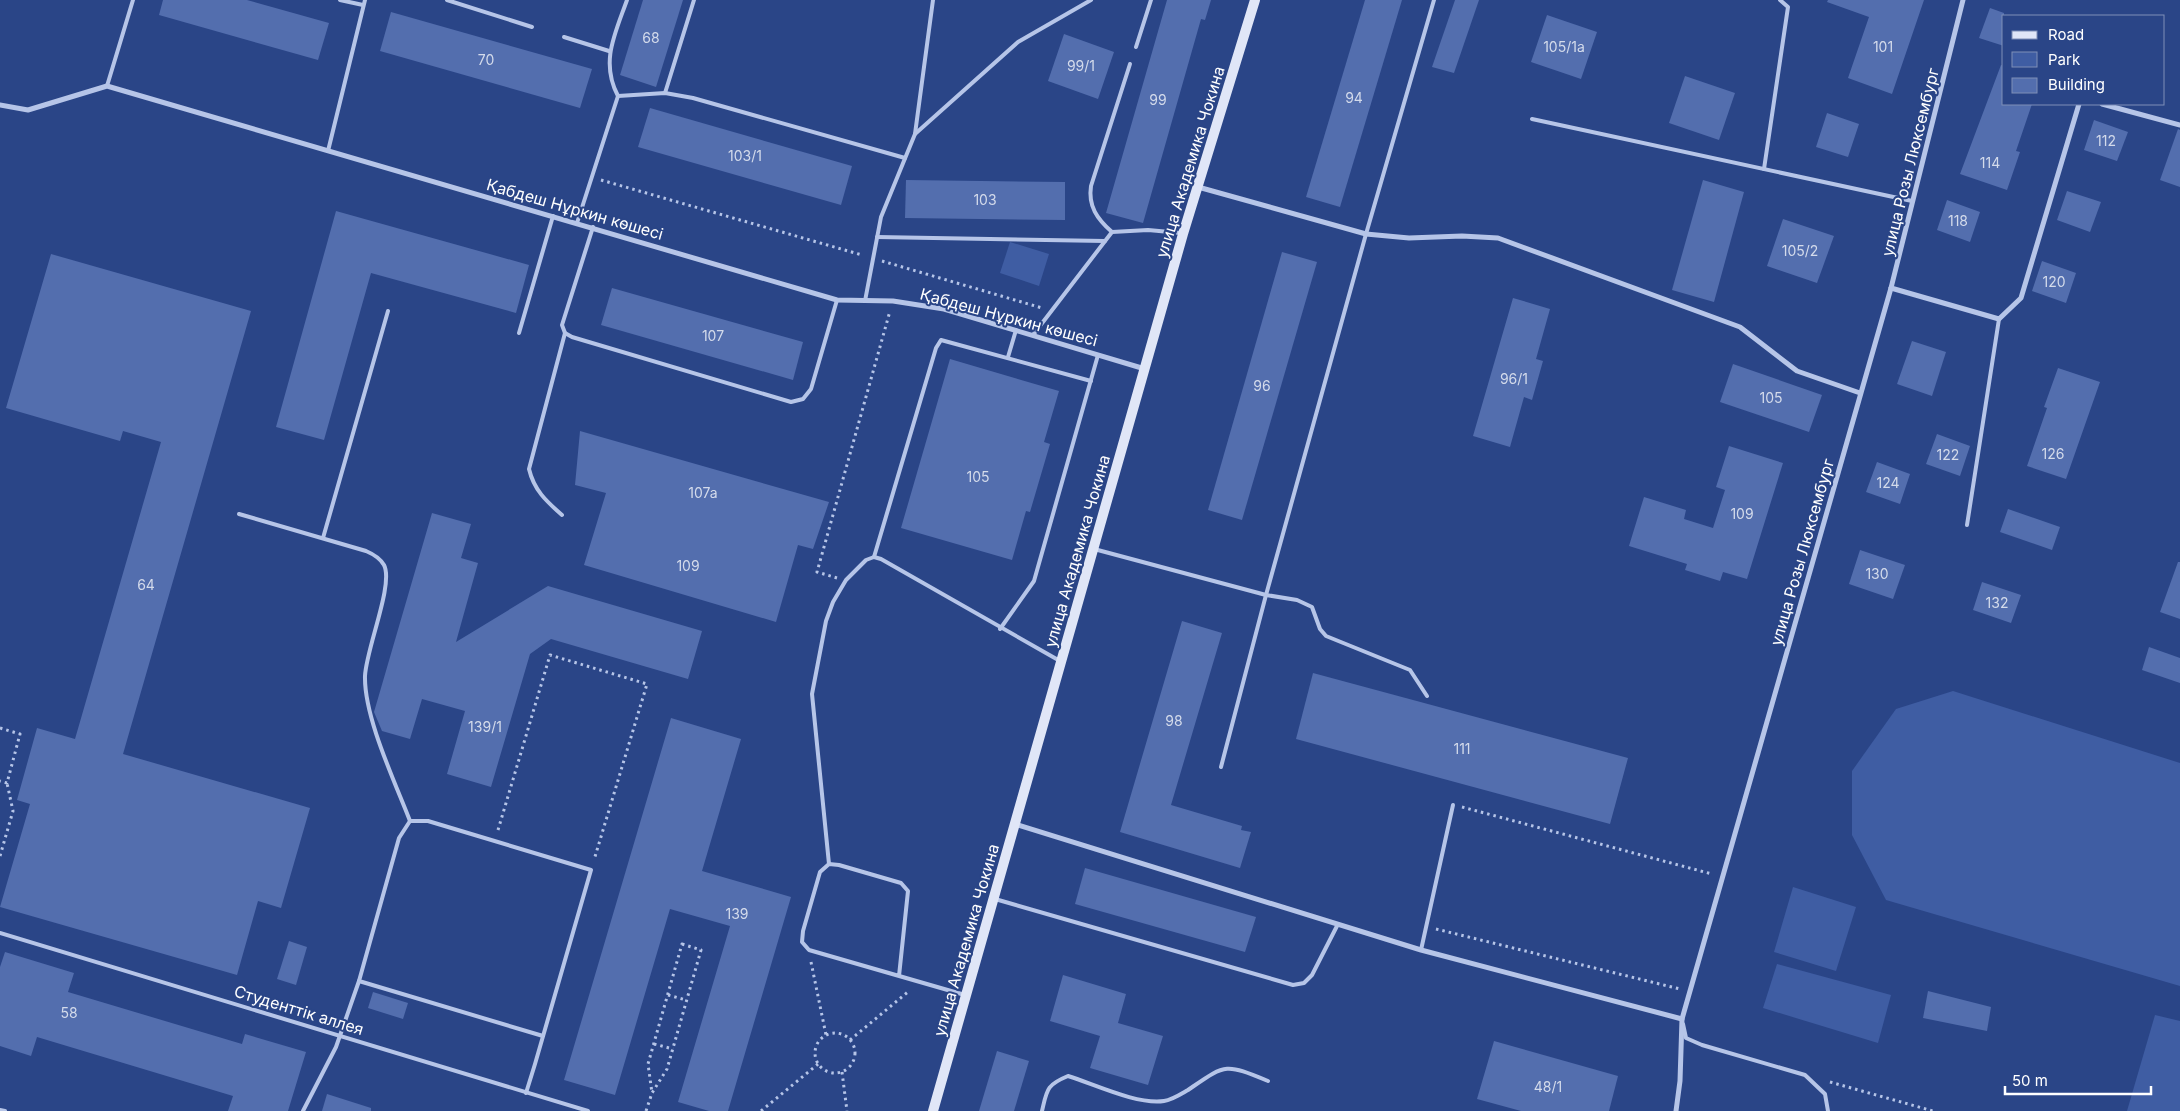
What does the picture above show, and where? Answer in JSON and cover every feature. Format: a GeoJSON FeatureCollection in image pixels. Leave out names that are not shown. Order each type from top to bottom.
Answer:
{"type":"FeatureCollection","features":[{"type":"Feature","properties":{"kind":"main road","name":"улица Академика Чокина"},"geometry":{"type":"LineString","coordinates":[[933,1111],[1183,234],[1255,0]]}},
{"type":"Feature","properties":{"kind":"street","name":"улица Розы Люксембург"},"geometry":{"type":"LineString","coordinates":[[1676,1111],[1680,1081],[1682,1019],[1891,288],[1963,0]]}},
{"type":"Feature","properties":{"kind":"street"},"geometry":{"type":"LineString","coordinates":[[0,106],[28,110],[107,86]]}},
{"type":"Feature","properties":{"kind":"street","name":"Қабдеш Нұркин көшесі"},"geometry":{"type":"LineString","coordinates":[[107,86],[577,222],[837,300],[893,301],[944,309],[1145,369]]}},
{"type":"Feature","properties":{"kind":"street"},"geometry":{"type":"LineString","coordinates":[[1891,288],[1999,319],[2021,298],[2078,105]]}},
{"type":"Feature","properties":{"kind":"street"},"geometry":{"type":"LineString","coordinates":[[2106,105],[2180,125]]}},
{"type":"Feature","properties":{"kind":"street"},"geometry":{"type":"LineString","coordinates":[[1198,187],[1366,234],[1409,238],[1462,236],[1498,238],[1740,327],[1797,371],[1860,393]]}},
{"type":"Feature","properties":{"kind":"street"},"geometry":{"type":"LineString","coordinates":[[1014,824],[1421,950],[1682,1019]]}},
{"type":"Feature","properties":{"kind":"lane"},"geometry":{"type":"LineString","coordinates":[[107,86],[133,0]]}},
{"type":"Feature","properties":{"kind":"lane"},"geometry":{"type":"LineString","coordinates":[[328,151],[364,2],[340,0]]}},
{"type":"Feature","properties":{"kind":"lane"},"geometry":{"type":"LineString","coordinates":[[446,0],[532,28]]}},
{"type":"Feature","properties":{"kind":"lane"},"geometry":{"type":"LineString","coordinates":[[577,222],[618,96],[610,81],[609,51],[627,0]]}},
{"type":"Feature","properties":{"kind":"lane"},"geometry":{"type":"LineString","coordinates":[[665,93],[694,0]]}},
{"type":"Feature","properties":{"kind":"lane"},"geometry":{"type":"LineString","coordinates":[[865,301],[881,217],[914,134],[933,0]]}},
{"type":"Feature","properties":{"kind":"lane"},"geometry":{"type":"LineString","coordinates":[[914,134],[1018,42],[1091,0]]}},
{"type":"Feature","properties":{"kind":"lane"},"geometry":{"type":"LineString","coordinates":[[1136,47],[1150,0]]}},
{"type":"Feature","properties":{"kind":"lane"},"geometry":{"type":"LineString","coordinates":[[1221,767],[1266,595],[1366,234],[1434,0]]}},
{"type":"Feature","properties":{"kind":"lane"},"geometry":{"type":"LineString","coordinates":[[1764,169],[1788,7],[1780,0]]}},
{"type":"Feature","properties":{"kind":"lane"},"geometry":{"type":"LineString","coordinates":[[564,37],[609,51]]}},
{"type":"Feature","properties":{"kind":"lane"},"geometry":{"type":"LineString","coordinates":[[1130,64],[1091,186],[1090,198],[1100,222],[1112,232],[1148,230],[1183,234]]}},
{"type":"Feature","properties":{"kind":"lane"},"geometry":{"type":"LineString","coordinates":[[618,96],[665,93],[693,98],[905,158]]}},
{"type":"Feature","properties":{"kind":"lane"},"geometry":{"type":"LineString","coordinates":[[1532,119],[1912,201]]}},
{"type":"Feature","properties":{"kind":"lane"},"geometry":{"type":"LineString","coordinates":[[519,333],[553,216]]}},
{"type":"Feature","properties":{"kind":"lane"},"geometry":{"type":"LineString","coordinates":[[562,515],[540,495],[532,484],[529,469],[565,333],[562,325],[593,227]]}},
{"type":"Feature","properties":{"kind":"lane"},"geometry":{"type":"LineString","coordinates":[[1033,335],[1112,232]]}},
{"type":"Feature","properties":{"kind":"lane"},"geometry":{"type":"LineString","coordinates":[[877,238],[1105,241]]}},
{"type":"Feature","properties":{"kind":"lane"},"geometry":{"type":"LineString","coordinates":[[565,333],[572,337],[792,402],[803,400],[811,389],[837,300]]}},
{"type":"Feature","properties":{"kind":"lane"},"geometry":{"type":"LineString","coordinates":[[323,538],[388,311]]}},
{"type":"Feature","properties":{"kind":"lane"},"geometry":{"type":"LineString","coordinates":[[1967,525],[1999,319]]}},
{"type":"Feature","properties":{"kind":"lane"},"geometry":{"type":"LineString","coordinates":[[1008,357],[1016,330]]}},
{"type":"Feature","properties":{"kind":"lane"},"geometry":{"type":"LineString","coordinates":[[874,557],[936,348],[941,340],[1090,381]]}},
{"type":"Feature","properties":{"kind":"lane"},"geometry":{"type":"LineString","coordinates":[[1000,629],[1034,582],[1098,355]]}},
{"type":"Feature","properties":{"kind":"lane"},"geometry":{"type":"LineString","coordinates":[[239,514],[366,551],[376,556],[384,565],[386,588],[369,648],[365,677],[367,706],[410,821]]}},
{"type":"Feature","properties":{"kind":"lane"},"geometry":{"type":"LineString","coordinates":[[1094,549],[1266,595],[1297,600],[1312,607],[1320,629],[1326,636],[1410,670],[1427,696]]}},
{"type":"Feature","properties":{"kind":"lane"},"geometry":{"type":"LineString","coordinates":[[829,864],[812,694],[826,621],[833,602],[846,580],[866,560],[874,557],[881,559],[1000,629],[1060,661]]}},
{"type":"Feature","properties":{"kind":"lane"},"geometry":{"type":"LineString","coordinates":[[1421,950],[1453,805]]}},
{"type":"Feature","properties":{"kind":"lane"},"geometry":{"type":"LineString","coordinates":[[410,821],[428,821],[591,870],[526,1093]]}},
{"type":"Feature","properties":{"kind":"lane"},"geometry":{"type":"LineString","coordinates":[[302,1111],[341,1036],[359,980],[399,838],[410,821]]}},
{"type":"Feature","properties":{"kind":"lane"},"geometry":{"type":"LineString","coordinates":[[899,976],[908,891],[901,883],[839,865],[829,864],[820,872],[803,931],[802,942],[809,950],[899,976],[965,995]]}},
{"type":"Feature","properties":{"kind":"lane"},"geometry":{"type":"LineString","coordinates":[[993,898],[1293,984],[1304,982],[1312,976],[1338,924]]}},
{"type":"Feature","properties":{"kind":"lane","name":"Студенттік аллея"},"geometry":{"type":"LineString","coordinates":[[1,934],[588,1111]]}},
{"type":"Feature","properties":{"kind":"lane"},"geometry":{"type":"LineString","coordinates":[[359,980],[543,1036]]}},
{"type":"Feature","properties":{"kind":"lane"},"geometry":{"type":"LineString","coordinates":[[1682,1019],[1686,1038],[1702,1045],[1805,1075],[1826,1094],[1828,1111]]}},
{"type":"Feature","properties":{"kind":"lane"},"geometry":{"type":"LineString","coordinates":[[1042,1111],[1046,1090],[1056,1081],[1068,1076],[1148,1102],[1165,1101],[1180,1095],[1225,1067],[1247,1072],[1268,1081]]}},
{"type":"Feature","properties":{"kind":"lane"},"geometry":{"type":"LineString","coordinates":[[0,1110],[5,1111]]}},
{"type":"Feature","properties":{"kind":"path"},"geometry":{"type":"LineString","coordinates":[[592,177],[1052,310]]}},
{"type":"Feature","properties":{"kind":"path"},"geometry":{"type":"LineString","coordinates":[[846,580],[817,572],[893,301]]}},
{"type":"Feature","properties":{"kind":"path"},"geometry":{"type":"LineString","coordinates":[[495,841],[550,655],[647,684],[591,870]]}},
{"type":"Feature","properties":{"kind":"path"},"geometry":{"type":"LineString","coordinates":[[0,728],[20,734],[7,782],[13,811],[0,856]]}},
{"type":"Feature","properties":{"kind":"path"},"geometry":{"type":"LineString","coordinates":[[0,781],[7,782]]}},
{"type":"Feature","properties":{"kind":"path"},"geometry":{"type":"LineString","coordinates":[[1453,805],[1723,877]]}},
{"type":"Feature","properties":{"kind":"path"},"geometry":{"type":"LineString","coordinates":[[1426,927],[1690,992]]}},
{"type":"Feature","properties":{"kind":"path"},"geometry":{"type":"LineString","coordinates":[[646,1111],[652,1094],[666,1070],[701,950],[682,944],[648,1064],[652,1094]]}},
{"type":"Feature","properties":{"kind":"path"},"geometry":{"type":"LineString","coordinates":[[809,950],[826,1035]]}},
{"type":"Feature","properties":{"kind":"path"},"geometry":{"type":"LineString","coordinates":[[850,1040],[920,982]]}},
{"type":"Feature","properties":{"kind":"path"},"geometry":{"type":"LineString","coordinates":[[667,995],[686,1000]]}},
{"type":"Feature","properties":{"kind":"path"},"geometry":{"type":"LineString","coordinates":[[842,1034],[850,1040],[855,1050],[854,1061],[842,1072],[828,1072],[818,1064],[816,1048],[826,1035],[842,1034]]}},
{"type":"Feature","properties":{"kind":"path"},"geometry":{"type":"LineString","coordinates":[[654,1044],[673,1049]]}},
{"type":"Feature","properties":{"kind":"path"},"geometry":{"type":"LineString","coordinates":[[761,1111],[818,1064]]}},
{"type":"Feature","properties":{"kind":"path"},"geometry":{"type":"LineString","coordinates":[[842,1072],[847,1111]]}},
{"type":"Feature","properties":{"kind":"path"},"geometry":{"type":"LineString","coordinates":[[1805,1075],[1933,1111]]}},
{"type":"Feature","properties":{"kind":"green space"},"geometry":{"type":"Polygon","coordinates":[[[1010,242],[1049,254],[1039,286],[1000,273],[1010,242]]]}},
{"type":"Feature","properties":{"kind":"green space"},"geometry":{"type":"Polygon","coordinates":[[[1953,691],[2180,763],[2180,986],[1886,900],[1852,835],[1852,771],[1896,709],[1953,691]]]}},
{"type":"Feature","properties":{"kind":"green space"},"geometry":{"type":"Polygon","coordinates":[[[1793,887],[1856,907],[1836,971],[1774,952],[1793,887]]]}},
{"type":"Feature","properties":{"kind":"green space"},"geometry":{"type":"Polygon","coordinates":[[[1777,964],[1891,995],[1878,1043],[1763,1008],[1777,964]]]}},
{"type":"Feature","properties":{"kind":"green space"},"geometry":{"type":"Polygon","coordinates":[[[2155,1015],[2180,1021],[2180,1111],[2127,1111],[2155,1015]]]}},
{"type":"Feature","properties":{"kind":"building"},"geometry":{"type":"Polygon","coordinates":[[[163,0],[247,0],[329,23],[318,60],[159,15],[163,0]]]}},
{"type":"Feature","properties":{"kind":"building"},"geometry":{"type":"Polygon","coordinates":[[[643,0],[683,0],[656,87],[620,75],[643,0]]]}},
{"type":"Feature","properties":{"kind":"building"},"geometry":{"type":"Polygon","coordinates":[[[1167,0],[1211,0],[1205,20],[1201,19],[1143,223],[1106,213],[1167,0]]]}},
{"type":"Feature","properties":{"kind":"building"},"geometry":{"type":"Polygon","coordinates":[[[1365,0],[1402,0],[1340,207],[1306,197],[1365,0]]]}},
{"type":"Feature","properties":{"kind":"building"},"geometry":{"type":"Polygon","coordinates":[[[1455,0],[1479,0],[1454,73],[1432,67],[1455,0]]]}},
{"type":"Feature","properties":{"kind":"building"},"geometry":{"type":"Polygon","coordinates":[[[1828,0],[1924,0],[1892,94],[1848,78],[1869,17],[1827,2],[1828,0]]]}},
{"type":"Feature","properties":{"kind":"building"},"geometry":{"type":"Polygon","coordinates":[[[1990,8],[2004,13],[2002,15],[2002,45],[1979,38],[1990,8]]]}},
{"type":"Feature","properties":{"kind":"building"},"geometry":{"type":"Polygon","coordinates":[[[391,12],[592,69],[580,108],[380,51],[391,12]]]}},
{"type":"Feature","properties":{"kind":"building"},"geometry":{"type":"Polygon","coordinates":[[[1547,15],[1597,32],[1581,79],[1531,62],[1547,15]]]}},
{"type":"Feature","properties":{"kind":"building"},"geometry":{"type":"Polygon","coordinates":[[[1064,34],[1114,52],[1098,99],[1048,81],[1064,34]]]}},
{"type":"Feature","properties":{"kind":"building"},"geometry":{"type":"Polygon","coordinates":[[[2002,65],[2002,105],[2032,105],[2016,151],[2020,152],[2007,190],[1960,174],[2002,65]]]}},
{"type":"Feature","properties":{"kind":"building"},"geometry":{"type":"Polygon","coordinates":[[[1685,76],[1735,93],[1719,140],[1669,123],[1685,76]]]}},
{"type":"Feature","properties":{"kind":"building"},"geometry":{"type":"Polygon","coordinates":[[[650,108],[852,166],[841,205],[638,147],[650,108]]]}},
{"type":"Feature","properties":{"kind":"building"},"geometry":{"type":"Polygon","coordinates":[[[1827,113],[1859,124],[1848,157],[1816,147],[1827,113]]]}},
{"type":"Feature","properties":{"kind":"building"},"geometry":{"type":"Polygon","coordinates":[[[2094,120],[2128,132],[2117,161],[2084,150],[2094,120]]]}},
{"type":"Feature","properties":{"kind":"building"},"geometry":{"type":"Polygon","coordinates":[[[2178,129],[2180,130],[2180,187],[2160,180],[2178,129]]]}},
{"type":"Feature","properties":{"kind":"building"},"geometry":{"type":"Polygon","coordinates":[[[906,180],[1065,182],[1065,220],[905,218],[906,180]]]}},
{"type":"Feature","properties":{"kind":"building"},"geometry":{"type":"Polygon","coordinates":[[[1703,180],[1744,192],[1714,302],[1672,290],[1703,180]]]}},
{"type":"Feature","properties":{"kind":"building"},"geometry":{"type":"Polygon","coordinates":[[[2067,191],[2101,202],[2090,232],[2057,220],[2067,191]]]}},
{"type":"Feature","properties":{"kind":"building"},"geometry":{"type":"Polygon","coordinates":[[[1947,200],[1980,212],[1970,242],[1937,230],[1947,200]]]}},
{"type":"Feature","properties":{"kind":"building"},"geometry":{"type":"Polygon","coordinates":[[[336,211],[529,265],[516,313],[371,273],[324,440],[276,427],[336,211]]]}},
{"type":"Feature","properties":{"kind":"building"},"geometry":{"type":"Polygon","coordinates":[[[1783,219],[1834,236],[1817,283],[1767,266],[1783,219]]]}},
{"type":"Feature","properties":{"kind":"building"},"geometry":{"type":"Polygon","coordinates":[[[1282,252],[1317,262],[1242,520],[1208,510],[1282,252]]]}},
{"type":"Feature","properties":{"kind":"building"},"geometry":{"type":"Polygon","coordinates":[[[51,254],[251,311],[123,754],[310,808],[281,908],[258,901],[237,975],[0,907],[30,804],[17,800],[37,728],[75,739],[161,442],[123,431],[120,441],[6,408],[51,254]]]}},
{"type":"Feature","properties":{"kind":"building"},"geometry":{"type":"Polygon","coordinates":[[[2042,261],[2076,273],[2066,303],[2032,291],[2042,261]]]}},
{"type":"Feature","properties":{"kind":"building"},"geometry":{"type":"Polygon","coordinates":[[[612,288],[803,342],[793,380],[601,325],[612,288]]]}},
{"type":"Feature","properties":{"kind":"building"},"geometry":{"type":"Polygon","coordinates":[[[1513,298],[1550,309],[1536,359],[1543,361],[1532,400],[1524,397],[1510,447],[1473,436],[1513,298]]]}},
{"type":"Feature","properties":{"kind":"building"},"geometry":{"type":"Polygon","coordinates":[[[1912,341],[1946,352],[1932,396],[1897,384],[1912,341]]]}},
{"type":"Feature","properties":{"kind":"building"},"geometry":{"type":"Polygon","coordinates":[[[950,359],[1059,391],[1044,442],[1050,444],[1030,512],[1026,511],[1012,560],[901,528],[950,359]]]}},
{"type":"Feature","properties":{"kind":"building"},"geometry":{"type":"Polygon","coordinates":[[[1733,364],[1822,395],[1809,432],[1720,402],[1733,364]]]}},
{"type":"Feature","properties":{"kind":"building"},"geometry":{"type":"Polygon","coordinates":[[[2058,368],[2100,382],[2066,479],[2027,466],[2047,408],[2044,407],[2058,368]]]}},
{"type":"Feature","properties":{"kind":"building"},"geometry":{"type":"Polygon","coordinates":[[[580,431],[829,502],[813,549],[798,545],[776,622],[584,565],[606,493],[575,485],[580,431]]]}},
{"type":"Feature","properties":{"kind":"building"},"geometry":{"type":"Polygon","coordinates":[[[1937,434],[1970,446],[1960,476],[1926,464],[1937,434]]]}},
{"type":"Feature","properties":{"kind":"building"},"geometry":{"type":"Polygon","coordinates":[[[1729,446],[1783,463],[1747,579],[1723,572],[1720,581],[1685,570],[1687,564],[1629,546],[1644,497],[1686,510],[1684,519],[1713,528],[1725,490],[1716,487],[1729,446]]]}},
{"type":"Feature","properties":{"kind":"building"},"geometry":{"type":"Polygon","coordinates":[[[1877,462],[1910,474],[1900,504],[1866,492],[1877,462]]]}},
{"type":"Feature","properties":{"kind":"building"},"geometry":{"type":"Polygon","coordinates":[[[2008,509],[2060,527],[2052,550],[2000,532],[2008,509]]]}},
{"type":"Feature","properties":{"kind":"building"},"geometry":{"type":"Polygon","coordinates":[[[432,513],[471,524],[461,558],[478,563],[456,642],[548,586],[702,631],[688,679],[551,639],[530,654],[491,787],[447,774],[465,711],[422,699],[410,739],[382,731],[374,712],[432,513]]]}},
{"type":"Feature","properties":{"kind":"building"},"geometry":{"type":"Polygon","coordinates":[[[1860,550],[1905,565],[1893,599],[1849,584],[1860,550]]]}},
{"type":"Feature","properties":{"kind":"building"},"geometry":{"type":"Polygon","coordinates":[[[2178,562],[2180,562],[2180,619],[2160,612],[2178,562]]]}},
{"type":"Feature","properties":{"kind":"building"},"geometry":{"type":"Polygon","coordinates":[[[1982,582],[2021,595],[2011,623],[1973,610],[1982,582]]]}},
{"type":"Feature","properties":{"kind":"building"},"geometry":{"type":"Polygon","coordinates":[[[1182,621],[1222,633],[1171,805],[1242,826],[1241,830],[1251,832],[1240,868],[1120,832],[1182,621]]]}},
{"type":"Feature","properties":{"kind":"building"},"geometry":{"type":"Polygon","coordinates":[[[2149,647],[2180,658],[2180,683],[2142,670],[2149,647]]]}},
{"type":"Feature","properties":{"kind":"building"},"geometry":{"type":"Polygon","coordinates":[[[1313,673],[1628,758],[1610,824],[1296,739],[1313,673]]]}},
{"type":"Feature","properties":{"kind":"building"},"geometry":{"type":"Polygon","coordinates":[[[671,718],[741,739],[702,871],[791,897],[728,1111],[709,1111],[678,1102],[730,926],[670,909],[615,1095],[564,1080],[671,718]]]}},
{"type":"Feature","properties":{"kind":"building"},"geometry":{"type":"Polygon","coordinates":[[[1085,868],[1256,917],[1245,952],[1075,904],[1085,868]]]}},
{"type":"Feature","properties":{"kind":"building"},"geometry":{"type":"Polygon","coordinates":[[[289,941],[307,947],[296,985],[277,979],[289,941]]]}},
{"type":"Feature","properties":{"kind":"building"},"geometry":{"type":"Polygon","coordinates":[[[5,952],[74,973],[68,992],[242,1044],[245,1034],[306,1052],[288,1111],[228,1111],[233,1096],[37,1037],[31,1056],[0,1046],[0,967],[5,952]]]}},
{"type":"Feature","properties":{"kind":"building"},"geometry":{"type":"Polygon","coordinates":[[[1063,975],[1126,994],[1118,1023],[1163,1036],[1148,1085],[1090,1068],[1100,1036],[1050,1021],[1063,975]]]}},
{"type":"Feature","properties":{"kind":"building"},"geometry":{"type":"Polygon","coordinates":[[[1928,991],[1991,1007],[1987,1031],[1923,1018],[1928,991]]]}},
{"type":"Feature","properties":{"kind":"building"},"geometry":{"type":"Polygon","coordinates":[[[373,992],[408,1003],[403,1019],[368,1008],[373,992]]]}},
{"type":"Feature","properties":{"kind":"building"},"geometry":{"type":"Polygon","coordinates":[[[1494,1041],[1618,1076],[1609,1111],[1521,1111],[1477,1099],[1494,1041]]]}},
{"type":"Feature","properties":{"kind":"building"},"geometry":{"type":"Polygon","coordinates":[[[997,1051],[1029,1061],[1014,1111],[979,1111],[997,1051]]]}},
{"type":"Feature","properties":{"kind":"building"},"geometry":{"type":"Polygon","coordinates":[[[327,1094],[371,1108],[371,1111],[322,1111],[327,1094]]]}}]}
